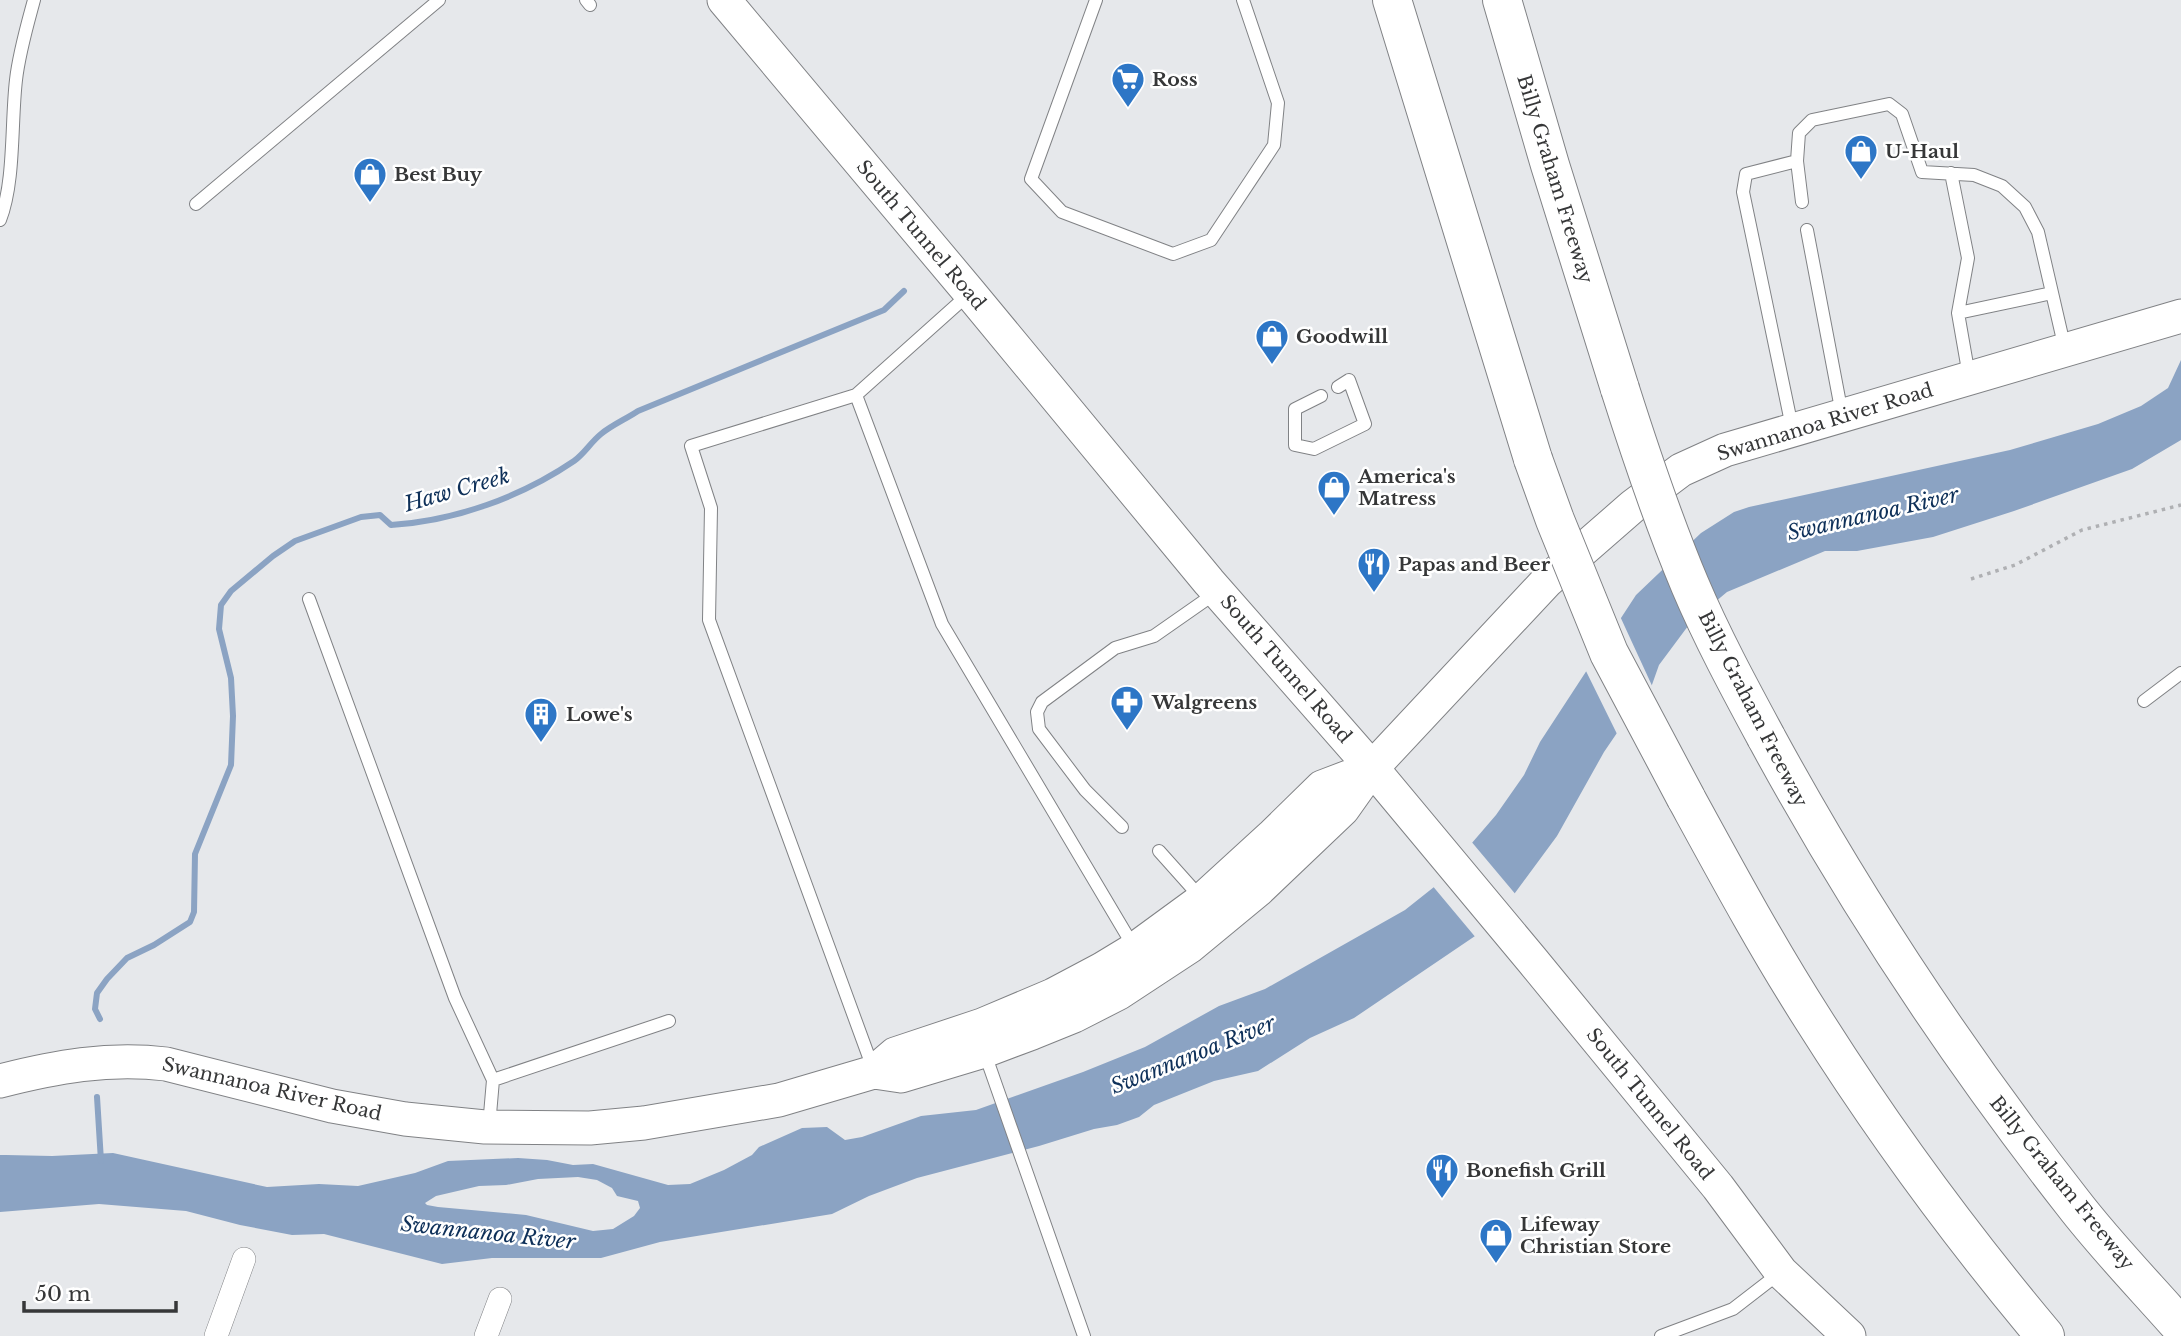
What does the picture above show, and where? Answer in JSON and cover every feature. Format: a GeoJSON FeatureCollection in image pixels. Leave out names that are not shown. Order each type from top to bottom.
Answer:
{"type":"FeatureCollection","features":[{"type":"Feature","properties":{"kind":"highway"},"geometry":{"type":"LineString","coordinates":[[1392,0],[1533,459],[1609,653],[1745,907],[1813,1019],[1874,1112],[1993,1275],[2045,1336]]}},
{"type":"Feature","properties":{"kind":"highway","name":"Billy Graham Freeway"},"geometry":{"type":"LineString","coordinates":[[1502,0],[1550,165],[1653,489],[1690,585],[1724,661],[1810,819],[1860,902],[1962,1057],[2074,1205],[2181,1327]]}},
{"type":"Feature","properties":{"kind":"main road","name":"South Tunnel Road"},"geometry":{"type":"LineString","coordinates":[[724,0],[1217,592],[1372,768],[1532,960],[1718,1187],[1781,1272],[1849,1336]]}},
{"type":"Feature","properties":{"kind":"main road","name":"Swannanoa River Road"},"geometry":{"type":"LineString","coordinates":[[874,1072],[901,1076],[989,1066],[1157,970],[1189,947],[1258,890],[1343,809],[1372,768],[1547,581],[1633,506],[1681,470],[1725,450],[2181,316]]}},
{"type":"Feature","properties":{"kind":"main road","name":"Swannanoa River Road"},"geometry":{"type":"LineString","coordinates":[[0,1081],[44,1070],[103,1061],[138,1060],[204,1072],[332,1106],[405,1119],[489,1127],[590,1128],[644,1123],[779,1100],[874,1072],[895,1054],[957,1035],[1017,1011],[1102,969],[1135,949],[1202,900],[1322,787],[1372,768]]}},
{"type":"Feature","properties":{"kind":"street"},"geometry":{"type":"LineString","coordinates":[[216,1336],[244,1259]]}},
{"type":"Feature","properties":{"kind":"street"},"geometry":{"type":"LineString","coordinates":[[486,1336],[500,1299]]}},
{"type":"Feature","properties":{"kind":"lane"},"geometry":{"type":"LineString","coordinates":[[0,220],[4,211],[9,170],[16,77],[34,0]]}},
{"type":"Feature","properties":{"kind":"lane"},"geometry":{"type":"LineString","coordinates":[[196,205],[439,0]]}},
{"type":"Feature","properties":{"kind":"lane"},"geometry":{"type":"LineString","coordinates":[[1096,0],[1031,178],[1062,212],[1173,254],[1211,240],[1273,145],[1278,103],[1243,0]]}},
{"type":"Feature","properties":{"kind":"lane"},"geometry":{"type":"LineString","coordinates":[[1802,202],[1797,161],[1799,134],[1812,120],[1889,104],[1902,114],[1922,172],[1974,174],[2002,186],[2025,207],[2038,232],[2065,349]]}},
{"type":"Feature","properties":{"kind":"lane"},"geometry":{"type":"LineString","coordinates":[[1793,430],[1743,192],[1746,174],[1797,161]]}},
{"type":"Feature","properties":{"kind":"lane"},"geometry":{"type":"LineString","coordinates":[[1951,173],[1968,258],[1958,313],[1970,377]]}},
{"type":"Feature","properties":{"kind":"lane"},"geometry":{"type":"LineString","coordinates":[[1807,230],[1842,415]]}},
{"type":"Feature","properties":{"kind":"lane"},"geometry":{"type":"LineString","coordinates":[[874,1072],[709,620],[711,508],[691,446],[856,395],[970,293]]}},
{"type":"Feature","properties":{"kind":"lane"},"geometry":{"type":"LineString","coordinates":[[1958,313],[2052,293]]}},
{"type":"Feature","properties":{"kind":"lane"},"geometry":{"type":"LineString","coordinates":[[1321,396],[1295,409],[1295,445],[1314,449],[1365,424],[1349,380],[1338,387]]}},
{"type":"Feature","properties":{"kind":"lane"},"geometry":{"type":"LineString","coordinates":[[856,395],[942,624],[1135,949]]}},
{"type":"Feature","properties":{"kind":"lane"},"geometry":{"type":"LineString","coordinates":[[1122,827],[1085,790],[1039,729],[1037,712],[1042,702],[1115,648],[1154,635],[1217,592]]}},
{"type":"Feature","properties":{"kind":"lane"},"geometry":{"type":"LineString","coordinates":[[309,599],[455,998],[493,1080],[489,1127]]}},
{"type":"Feature","properties":{"kind":"lane"},"geometry":{"type":"LineString","coordinates":[[2144,701],[2181,673]]}},
{"type":"Feature","properties":{"kind":"lane"},"geometry":{"type":"LineString","coordinates":[[1160,851],[1202,900]]}},
{"type":"Feature","properties":{"kind":"lane"},"geometry":{"type":"LineString","coordinates":[[493,1080],[669,1021]]}},
{"type":"Feature","properties":{"kind":"lane"},"geometry":{"type":"LineString","coordinates":[[989,1066],[1084,1336]]}},
{"type":"Feature","properties":{"kind":"lane"},"geometry":{"type":"LineString","coordinates":[[1661,1336],[1733,1309],[1781,1272]]}},
{"type":"Feature","properties":{"kind":"path"},"geometry":{"type":"LineString","coordinates":[[1971,579],[2015,565],[2082,530],[2181,505]]}},
{"type":"Feature","properties":{"kind":"water","name":"Swannanoa River"},"geometry":{"type":"Polygon","coordinates":[[[2181,360],[2181,440],[2132,469],[1933,537],[1857,551],[1825,551],[1727,592],[1691,622],[1659,665],[1648,696],[1604,752],[1557,836],[1512,897],[1481,932],[1354,1018],[1310,1038],[1258,1071],[1214,1081],[1154,1105],[1139,1117],[917,1178],[869,1196],[832,1214],[660,1242],[601,1258],[492,1258],[442,1264],[324,1234],[292,1235],[186,1211],[99,1204],[0,1212],[0,1155],[113,1153],[267,1187],[319,1184],[358,1186],[415,1173],[448,1161],[518,1158],[573,1165],[593,1164],[668,1185],[690,1184],[724,1170],[752,1155],[759,1147],[802,1128],[827,1127],[845,1140],[862,1137],[921,1116],[976,1110],[1083,1072],[1145,1047],[1219,1006],[1265,989],[1405,910],[1434,887],[1496,815],[1524,775],[1540,742],[1636,595],[1701,533],[1734,512],[2010,450],[2098,424],[2141,406],[2168,388],[2181,360]],[[578,1177],[538,1179],[506,1185],[479,1186],[436,1196],[425,1203],[438,1207],[526,1215],[593,1231],[613,1229],[634,1216],[640,1208],[638,1201],[617,1196],[612,1188],[597,1180],[578,1177]]]}},
{"type":"Feature","properties":{"kind":"pier"},"geometry":{"type":"Polygon","coordinates":[[[1619,614],[1654,690],[1618,736],[1584,667],[1619,614]]]}},
{"type":"Feature","properties":{"kind":"pier"},"geometry":{"type":"Polygon","coordinates":[[[1470,840],[1517,896],[1477,939],[1431,884],[1470,840]]]}},
{"type":"Feature","properties":{"kind":"waterway","name":"Haw Creek"},"geometry":{"type":"LineString","coordinates":[[100,1019],[95,1009],[97,993],[107,979],[127,958],[154,945],[190,922],[194,912],[195,854],[231,765],[231,678],[219,629],[221,605],[231,591],[295,541],[361,517],[380,515],[391,525],[415,523],[463,512],[510,496],[574,461],[601,434],[638,411],[884,310],[904,291]]}},
{"type":"Feature","properties":{"kind":"waterway","name":"Haw Creek"},"geometry":{"type":"LineString","coordinates":[[97,1097],[101,1161]]}},
{"type":"Feature","properties":{"kind":"place","name":"Ross"},"geometry":{"type":"Point","coordinates":[1128,109]}},
{"type":"Feature","properties":{"kind":"place","name":"U-Haul"},"geometry":{"type":"Point","coordinates":[1861,181]}},
{"type":"Feature","properties":{"kind":"place","name":"Best Buy"},"geometry":{"type":"Point","coordinates":[370,204]}},
{"type":"Feature","properties":{"kind":"place","name":"Goodwill"},"geometry":{"type":"Point","coordinates":[1272,366]}},
{"type":"Feature","properties":{"kind":"place","name":"America's Matress"},"geometry":{"type":"Point","coordinates":[1334,517]}},
{"type":"Feature","properties":{"kind":"place","name":"Papas and Beer"},"geometry":{"type":"Point","coordinates":[1374,594]}},
{"type":"Feature","properties":{"kind":"place","name":"Walgreens"},"geometry":{"type":"Point","coordinates":[1127,732]}},
{"type":"Feature","properties":{"kind":"place","name":"Lowe's"},"geometry":{"type":"Point","coordinates":[541,744]}},
{"type":"Feature","properties":{"kind":"place","name":"Bonefish Grill"},"geometry":{"type":"Point","coordinates":[1442,1200]}},
{"type":"Feature","properties":{"kind":"place","name":"Lifeway Christian Store"},"geometry":{"type":"Point","coordinates":[1496,1265]}}]}
